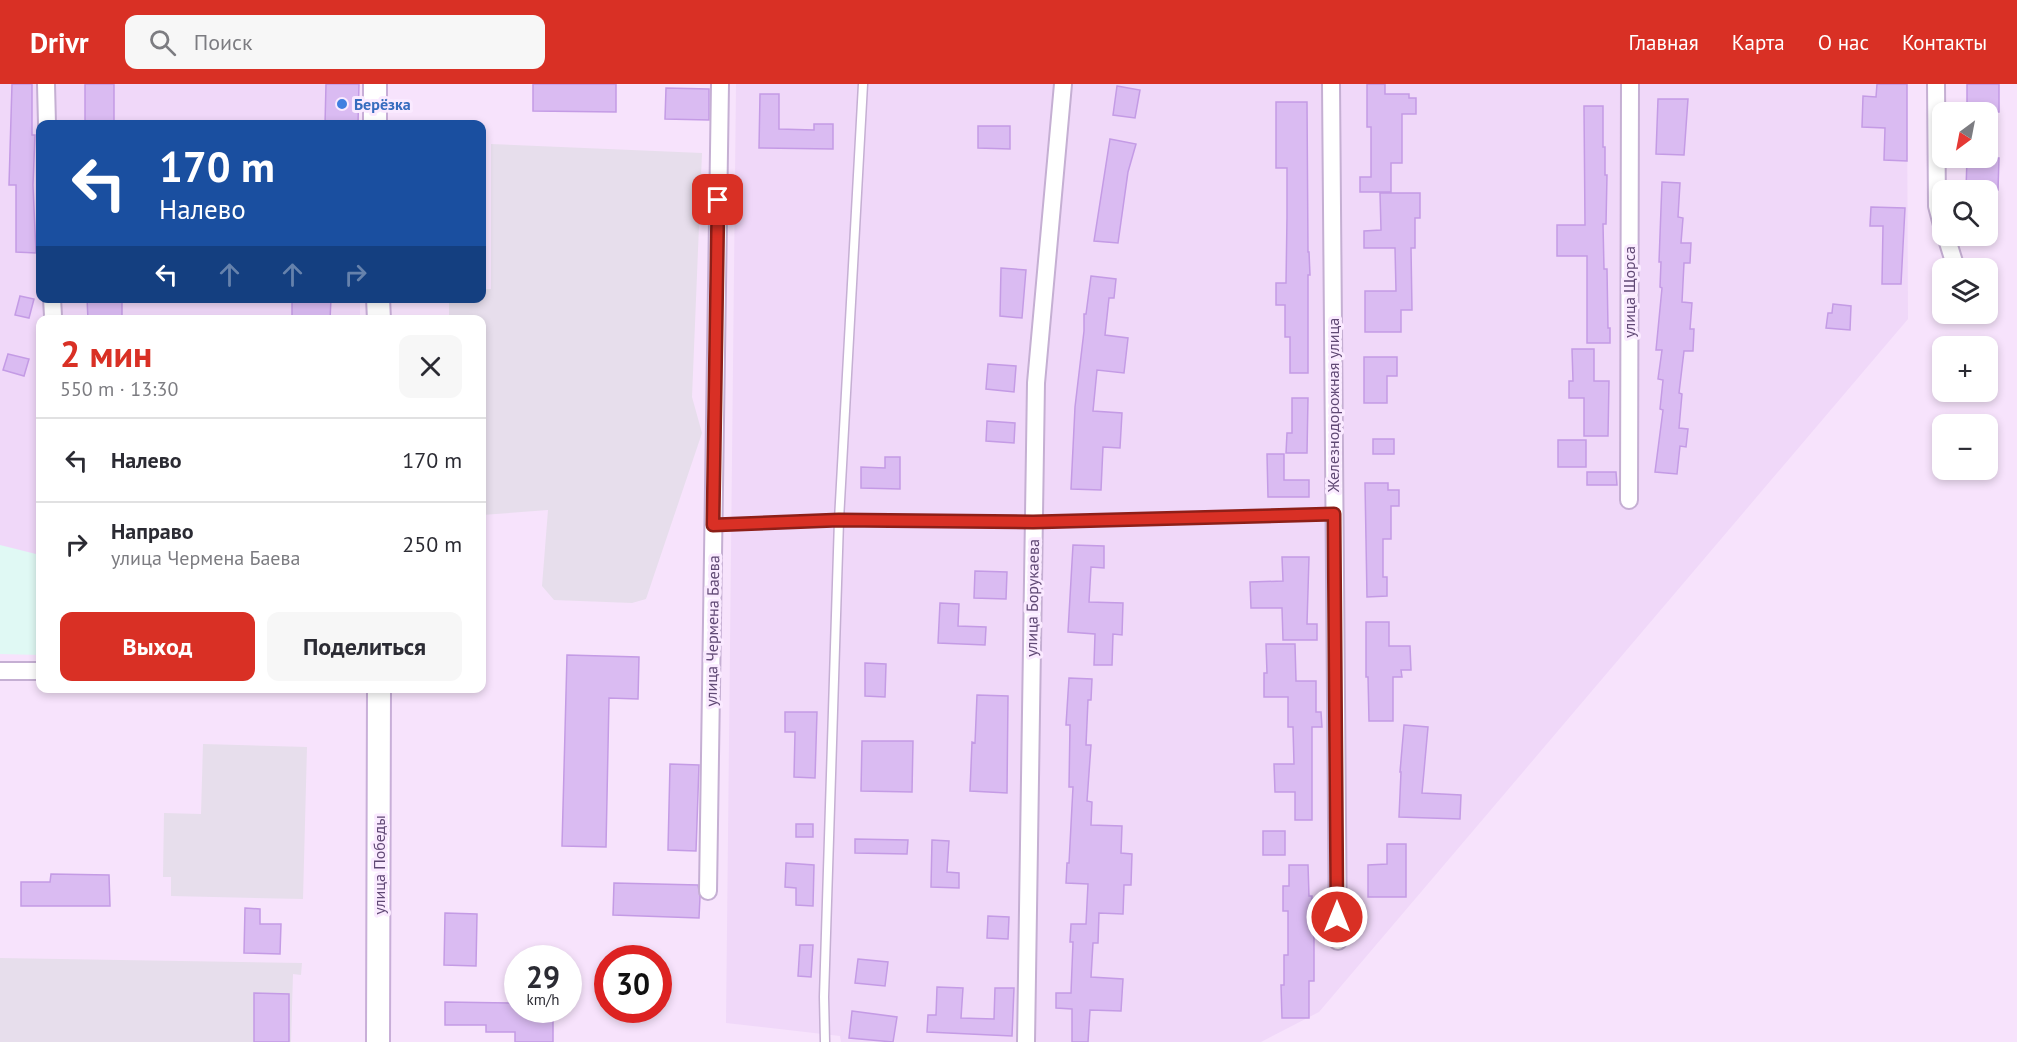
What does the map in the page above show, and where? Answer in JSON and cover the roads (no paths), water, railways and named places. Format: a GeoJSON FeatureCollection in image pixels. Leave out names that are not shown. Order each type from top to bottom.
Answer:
{"type":"FeatureCollection","features":[{"type":"Feature","properties":{"kind":"main road"},"geometry":{"type":"LineString","coordinates":[[375,84],[375,120]]}},
{"type":"Feature","properties":{"kind":"main road","name":"улица Победы"},"geometry":{"type":"LineString","coordinates":[[378,1042],[379,693]]}},
{"type":"Feature","properties":{"kind":"street"},"geometry":{"type":"LineString","coordinates":[[46,84],[47,120]]}},
{"type":"Feature","properties":{"kind":"street","name":"улица Чермена Баева"},"geometry":{"type":"LineString","coordinates":[[708,891],[720,84]]}},
{"type":"Feature","properties":{"kind":"street","name":"улица Борукаева"},"geometry":{"type":"LineString","coordinates":[[1026,1042],[1035,383],[1063,84]]}},
{"type":"Feature","properties":{"kind":"street","name":"Железнодорожная улица"},"geometry":{"type":"LineString","coordinates":[[1331,84],[1338,941]]}},
{"type":"Feature","properties":{"kind":"street","name":"улица Щорса"},"geometry":{"type":"LineString","coordinates":[[1629,500],[1630,84]]}},
{"type":"Feature","properties":{"kind":"street"},"geometry":{"type":"LineString","coordinates":[[1936,84],[1937,180]]}},
{"type":"Feature","properties":{"kind":"street"},"geometry":{"type":"LineString","coordinates":[[0,671],[36,671]]}},
{"type":"Feature","properties":{"kind":"lane"},"geometry":{"type":"LineString","coordinates":[[825,1042],[824,985],[839,520],[863,84]]}},
{"type":"Feature","properties":{"kind":"lane"},"geometry":{"type":"LineString","coordinates":[[713,525],[839,520],[1033,522],[1334,514]]}},
{"type":"Feature","properties":{"kind":"place","name":"Берёзка"},"geometry":{"type":"Point","coordinates":[342,104]}}]}
